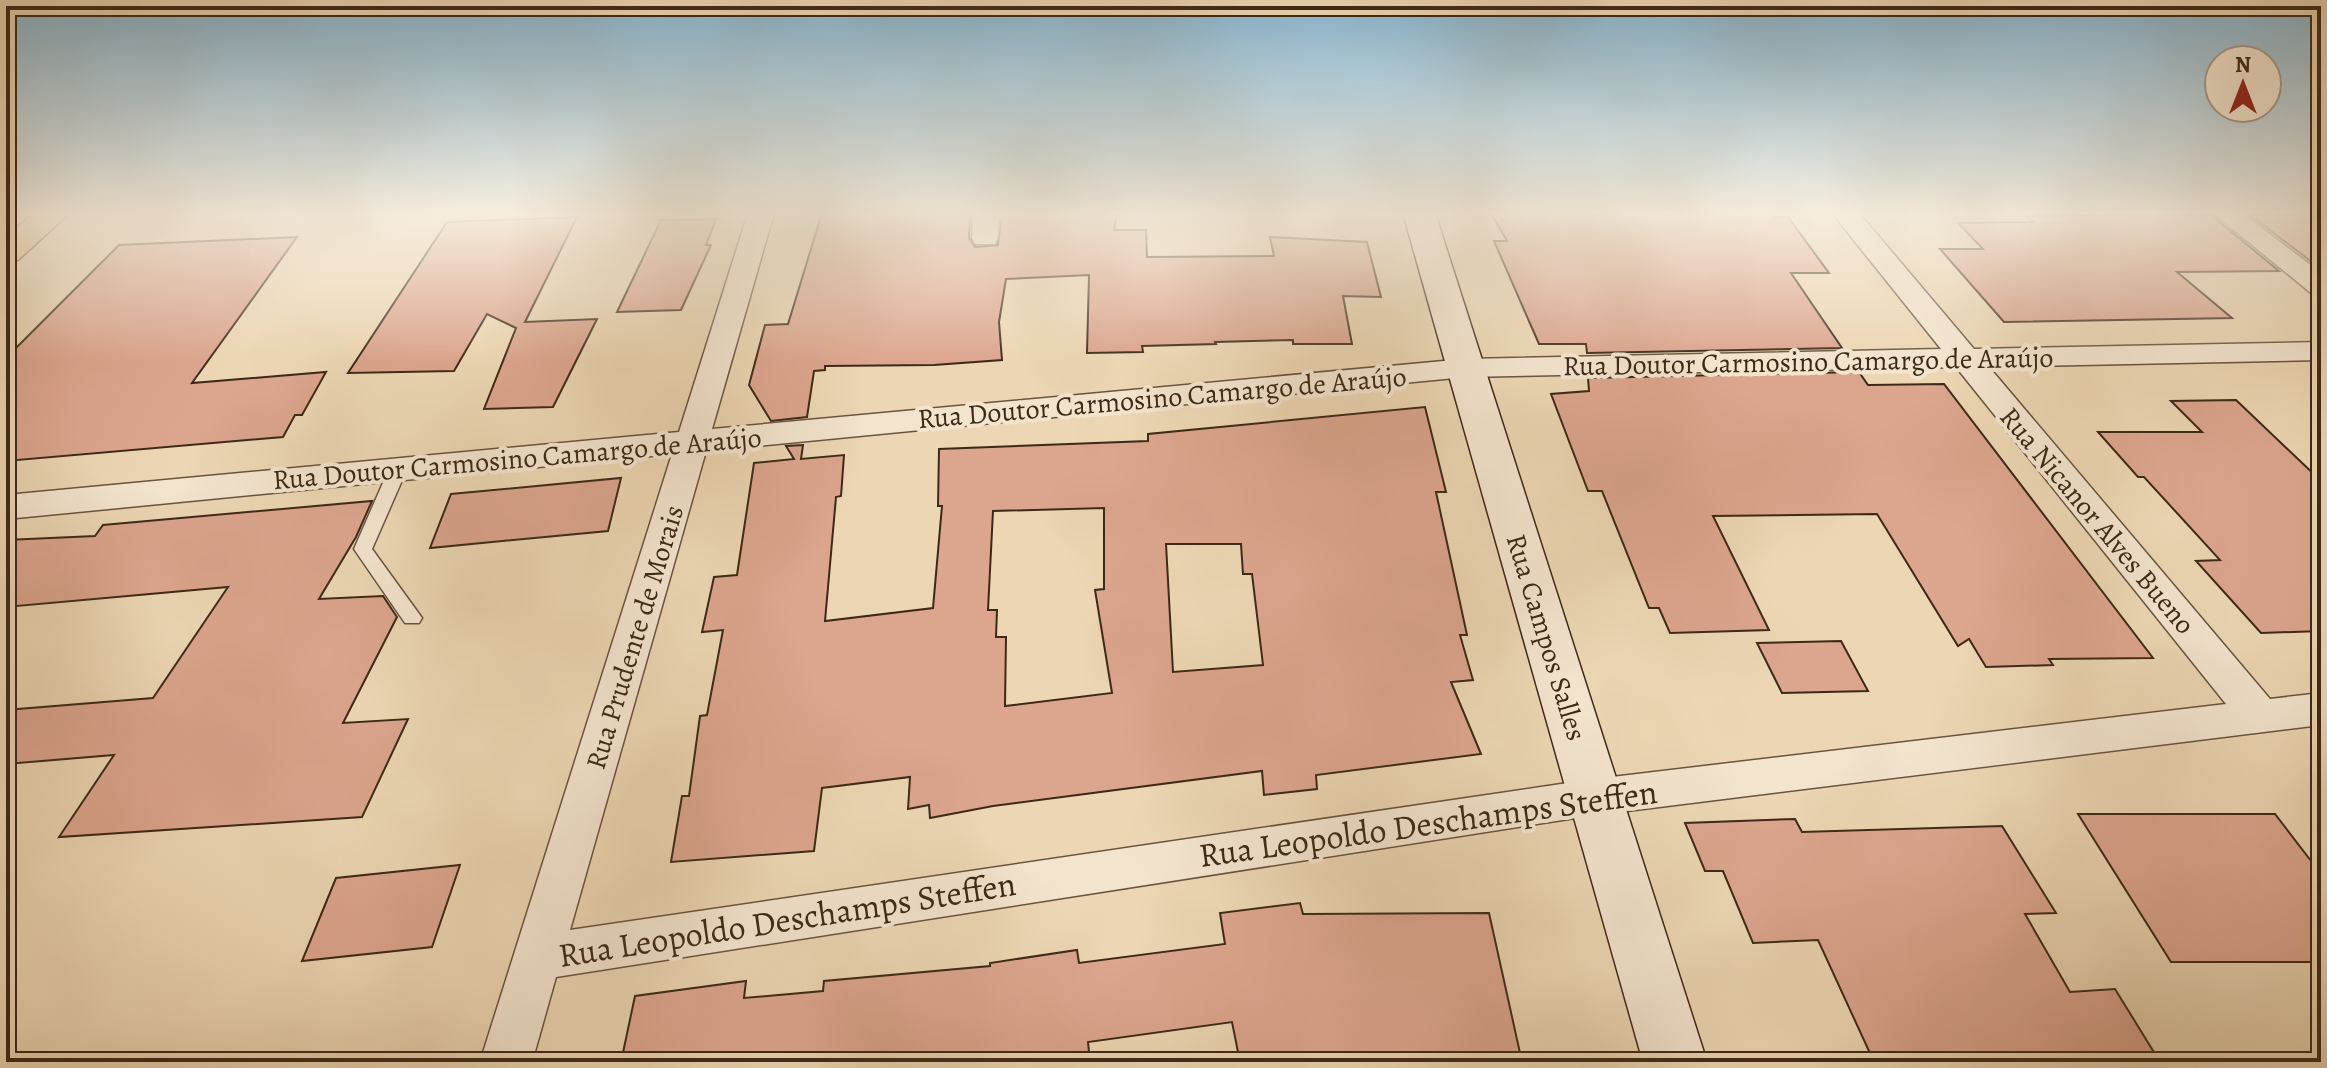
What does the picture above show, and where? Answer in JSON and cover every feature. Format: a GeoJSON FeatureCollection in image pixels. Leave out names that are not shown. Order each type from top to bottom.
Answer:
{"type":"FeatureCollection","features":[{"type":"Feature","properties":{"kind":"main road","name":"Rua Campos Salles"},"geometry":{"type":"LineString","coordinates":[[1434,263],[1675,1062]]}},
{"type":"Feature","properties":{"kind":"street","name":"Rua Prudente de Morais"},"geometry":{"type":"LineString","coordinates":[[506,1062],[746,263]]}},
{"type":"Feature","properties":{"kind":"street","name":"Rua Nicanor Alves Bueno"},"geometry":{"type":"LineString","coordinates":[[1886,263],[2260,716]]}},
{"type":"Feature","properties":{"kind":"street"},"geometry":{"type":"LineString","coordinates":[[2290,263],[2321,287]]}},
{"type":"Feature","properties":{"kind":"street","name":"Rua Doutor Carmosino Camargo de Araújo"},"geometry":{"type":"LineString","coordinates":[[6,507],[1465,368],[2321,351]]}},
{"type":"Feature","properties":{"kind":"street","name":"Rua Leopoldo Deschamps Steffen"},"geometry":{"type":"LineString","coordinates":[[537,957],[1595,797],[2321,709]]}},
{"type":"Feature","properties":{"kind":"lane"},"geometry":{"type":"LineString","coordinates":[[398,469],[363,549],[412,618]]}},
{"type":"Feature","properties":{"kind":"building"},"geometry":{"type":"Polygon","coordinates":[[[101,263],[278,263],[192,383],[326,372],[302,415],[295,415],[283,437],[6,461],[6,348],[16,348],[101,263]]]}},
{"type":"Feature","properties":{"kind":"building"},"geometry":{"type":"Polygon","coordinates":[[[420,263],[554,263],[525,322],[597,319],[553,407],[484,409],[516,328],[487,314],[454,371],[348,373],[420,263]]]}},
{"type":"Feature","properties":{"kind":"building"},"geometry":{"type":"Polygon","coordinates":[[[641,263],[703,263],[681,310],[617,312],[641,263]]]}},
{"type":"Feature","properties":{"kind":"building"},"geometry":{"type":"Polygon","coordinates":[[[807,263],[1372,263],[1381,297],[1343,296],[1352,344],[1293,344],[1293,340],[1215,342],[1142,346],[1143,352],[1087,353],[1089,275],[1006,279],[999,322],[1002,360],[934,365],[825,366],[825,370],[814,371],[807,417],[771,421],[749,385],[765,325],[788,324],[807,263]]]}},
{"type":"Feature","properties":{"kind":"building"},"geometry":{"type":"Polygon","coordinates":[[[1504,263],[1822,263],[1829,273],[1791,273],[1842,348],[1587,353],[1586,344],[1539,344],[1504,263]]]}},
{"type":"Feature","properties":{"kind":"building"},"geometry":{"type":"Polygon","coordinates":[[[1952,263],[2269,263],[2279,271],[2177,272],[2232,318],[2004,322],[1952,263]]]}},
{"type":"Feature","properties":{"kind":"building"},"geometry":{"type":"Polygon","coordinates":[[[1859,372],[1868,385],[1944,384],[2153,658],[2049,659],[2053,665],[1986,667],[1969,639],[1958,646],[1877,514],[1713,516],[1769,630],[1670,633],[1659,608],[1649,608],[1602,491],[1588,491],[1551,394],[1589,391],[1588,378],[1859,372]]]}},
{"type":"Feature","properties":{"kind":"building"},"geometry":{"type":"Polygon","coordinates":[[[2236,400],[2321,481],[2321,631],[2261,633],[2196,561],[2220,560],[2098,432],[2202,432],[2171,401],[2236,400]]]}},
{"type":"Feature","properties":{"kind":"building"},"geometry":{"type":"Polygon","coordinates":[[[1425,407],[1446,492],[1436,492],[1467,635],[1460,635],[1473,680],[1451,682],[1481,754],[1316,775],[1317,789],[1264,795],[1262,771],[993,806],[930,818],[929,805],[908,809],[910,777],[822,788],[814,851],[671,862],[682,796],[689,796],[700,716],[707,715],[723,630],[702,632],[714,577],[737,575],[754,463],[794,459],[786,446],[803,445],[801,459],[844,455],[841,496],[836,497],[825,621],[933,608],[942,506],[938,506],[939,449],[1148,441],[1148,434],[1425,407]],[[1104,508],[993,511],[988,610],[997,610],[996,637],[1006,637],[1005,706],[1112,693],[1095,590],[1104,589],[1104,508]],[[1166,544],[1173,672],[1263,665],[1252,574],[1243,574],[1241,544],[1166,544]]]}},
{"type":"Feature","properties":{"kind":"building"},"geometry":{"type":"Polygon","coordinates":[[[621,478],[608,531],[430,548],[451,494],[621,478]]]}},
{"type":"Feature","properties":{"kind":"building"},"geometry":{"type":"Polygon","coordinates":[[[372,501],[356,537],[319,599],[383,596],[397,617],[343,723],[408,719],[362,817],[59,837],[114,755],[6,764],[6,710],[153,698],[228,587],[6,607],[6,540],[95,536],[103,525],[372,501]]]}},
{"type":"Feature","properties":{"kind":"building"},"geometry":{"type":"Polygon","coordinates":[[[1841,641],[1868,691],[1782,693],[1757,643],[1841,641]]]}},
{"type":"Feature","properties":{"kind":"building"},"geometry":{"type":"Polygon","coordinates":[[[2078,814],[2275,814],[2321,874],[2321,962],[2171,962],[2078,814]]]}},
{"type":"Feature","properties":{"kind":"building"},"geometry":{"type":"Polygon","coordinates":[[[1795,819],[1802,832],[2002,826],[2056,913],[2025,914],[2070,992],[2115,989],[2160,1062],[1874,1062],[1818,940],[1753,943],[1723,871],[1705,871],[1685,823],[1795,819]]]}},
{"type":"Feature","properties":{"kind":"building"},"geometry":{"type":"Polygon","coordinates":[[[460,865],[432,947],[302,961],[336,878],[460,865]]]}},
{"type":"Feature","properties":{"kind":"building"},"geometry":{"type":"Polygon","coordinates":[[[1300,903],[1303,914],[1489,913],[1522,1062],[1240,1062],[1232,1022],[1088,1042],[1090,1062],[621,1062],[635,996],[746,981],[744,998],[823,991],[824,981],[990,966],[990,963],[1077,950],[1079,963],[1225,944],[1220,913],[1300,903]]]}}]}
